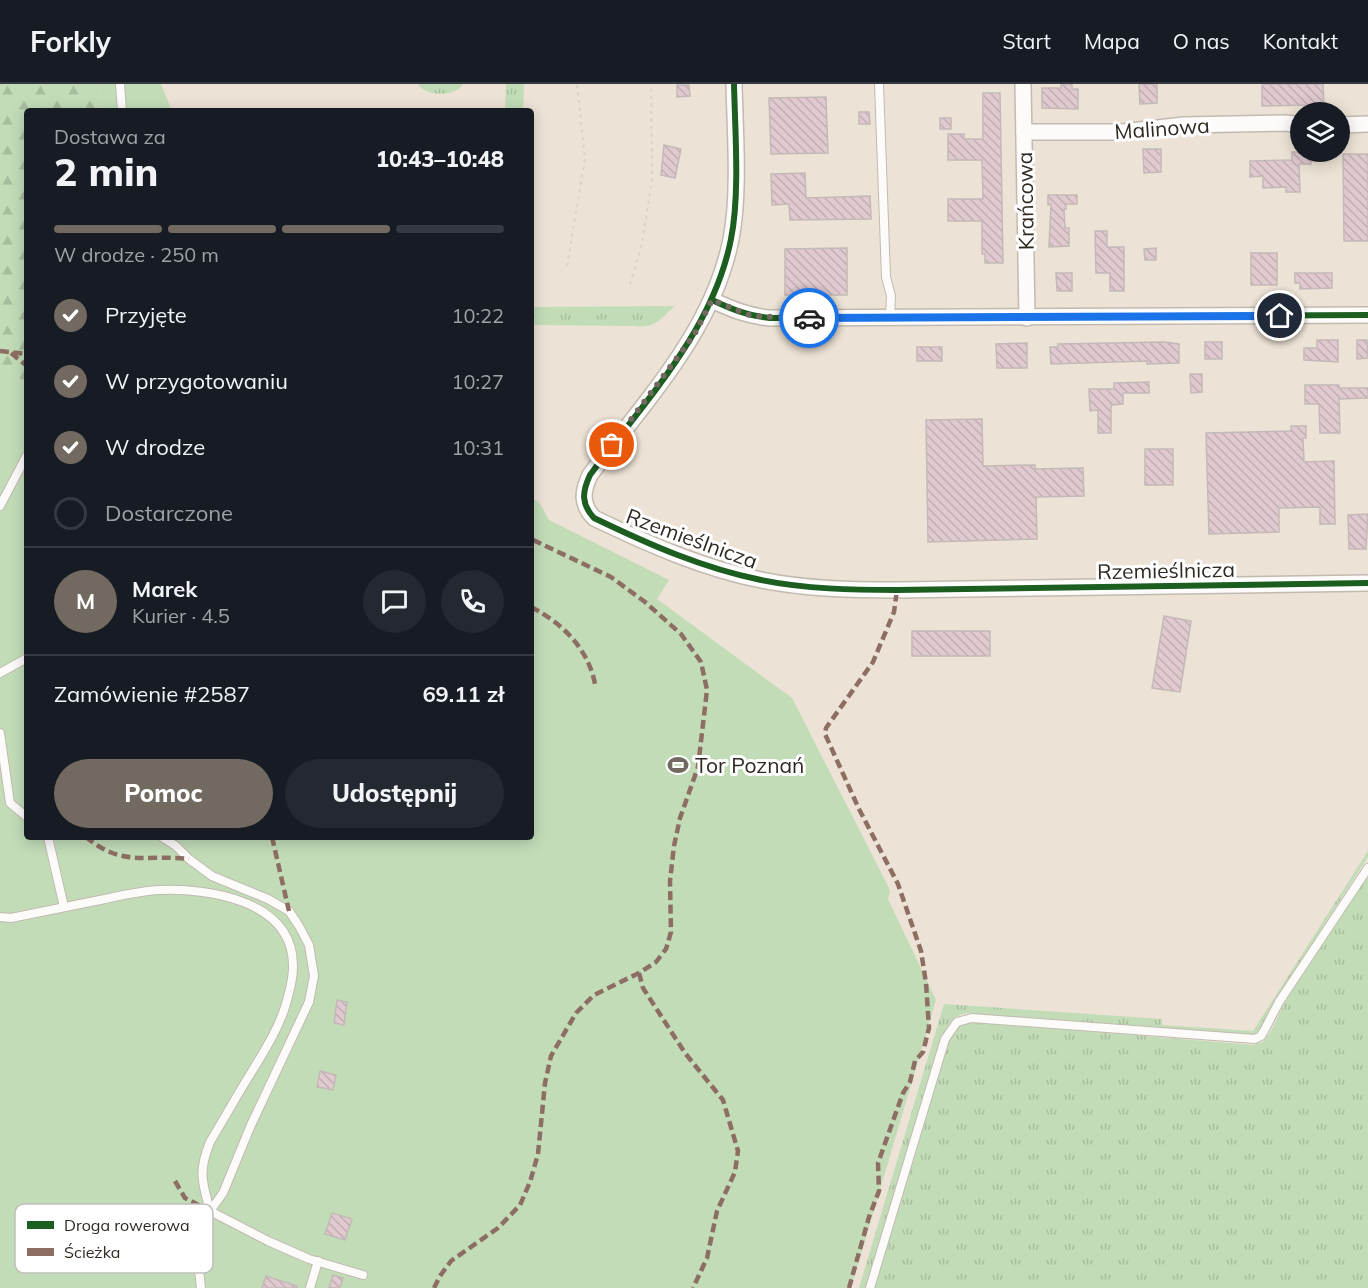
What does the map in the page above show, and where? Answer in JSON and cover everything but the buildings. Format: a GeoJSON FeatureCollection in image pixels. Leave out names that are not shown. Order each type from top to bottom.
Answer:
{"type":"FeatureCollection","features":[{"type":"Feature","properties":{"kind":"street","name":"Rzemieślnicza"},"geometry":{"type":"LineString","coordinates":[[734,84],[735,188],[732,237],[720,280],[694,335],[590,475],[584,488],[584,501],[587,510],[594,518],[656,546],[711,567],[761,580],[845,590],[1368,583]]}},
{"type":"Feature","properties":{"kind":"street","name":"Krańcowa"},"geometry":{"type":"LineString","coordinates":[[1023,84],[1027,318]]}},
{"type":"Feature","properties":{"kind":"street","name":"Malinowa"},"geometry":{"type":"LineString","coordinates":[[1024,132],[1122,132],[1184,125],[1290,124]]}},
{"type":"Feature","properties":{"kind":"street"},"geometry":{"type":"LineString","coordinates":[[1350,125],[1368,124]]}},
{"type":"Feature","properties":{"kind":"street"},"geometry":{"type":"LineString","coordinates":[[712,300],[737,312],[770,318],[1368,315]]}},
{"type":"Feature","properties":{"kind":"lane"},"geometry":{"type":"LineString","coordinates":[[120,84],[122,108]]}},
{"type":"Feature","properties":{"kind":"lane"},"geometry":{"type":"LineString","coordinates":[[879,84],[886,277],[891,296],[890,317]]}},
{"type":"Feature","properties":{"kind":"lane"},"geometry":{"type":"LineString","coordinates":[[0,506],[24,461]]}},
{"type":"Feature","properties":{"kind":"lane"},"geometry":{"type":"LineString","coordinates":[[0,673],[24,660]]}},
{"type":"Feature","properties":{"kind":"lane"},"geometry":{"type":"LineString","coordinates":[[0,733],[10,803],[24,815]]}},
{"type":"Feature","properties":{"kind":"lane"},"geometry":{"type":"LineString","coordinates":[[49,840],[64,907]]}},
{"type":"Feature","properties":{"kind":"lane"},"geometry":{"type":"LineString","coordinates":[[167,840],[213,876],[268,899],[289,911],[309,945],[314,976],[309,1002],[251,1125],[223,1193],[213,1207]]}},
{"type":"Feature","properties":{"kind":"lane"},"geometry":{"type":"LineString","coordinates":[[870,1288],[945,1039],[957,1022],[972,1018],[1255,1039],[1261,1036],[1279,1002],[1368,868]]}},
{"type":"Feature","properties":{"kind":"lane"},"geometry":{"type":"LineString","coordinates":[[0,919],[132,893],[159,890],[213,894],[241,900],[272,919],[285,936],[291,952],[293,967],[286,1005],[278,1027],[210,1142],[203,1159],[201,1175],[208,1204]]}},
{"type":"Feature","properties":{"kind":"lane"},"geometry":{"type":"LineString","coordinates":[[213,1213],[268,1241],[318,1261],[363,1275]]}},
{"type":"Feature","properties":{"kind":"lane"},"geometry":{"type":"LineString","coordinates":[[310,1288],[318,1261]]}},
{"type":"Feature","properties":{"kind":"lane"},"geometry":{"type":"LineString","coordinates":[[199,1273],[201,1288]]}},
{"type":"Feature","properties":{"kind":"path"},"geometry":{"type":"LineString","coordinates":[[567,266],[585,159],[577,84]]}},
{"type":"Feature","properties":{"kind":"path"},"geometry":{"type":"LineString","coordinates":[[630,284],[642,244],[652,179],[651,84]]}},
{"type":"Feature","properties":{"kind":"green space"},"geometry":{"type":"Polygon","coordinates":[[[0,84],[100,84],[102,108],[24,108],[24,381],[0,367],[0,84]]]}},
{"type":"Feature","properties":{"kind":"green space"},"geometry":{"type":"Polygon","coordinates":[[[100,84],[161,84],[171,108],[102,108],[100,84]]]}},
{"type":"Feature","properties":{"kind":"green space"},"geometry":{"type":"Polygon","coordinates":[[[418,84],[463,84],[454,91],[440,94],[427,91],[418,84]]]}},
{"type":"Feature","properties":{"kind":"green space"},"geometry":{"type":"Polygon","coordinates":[[[506,84],[524,84],[523,108],[505,108],[506,84]]]}},
{"type":"Feature","properties":{"kind":"green space"},"geometry":{"type":"Polygon","coordinates":[[[675,306],[657,322],[641,327],[534,325],[534,307],[675,306]]]}},
{"type":"Feature","properties":{"kind":"green space","name":"Tor Poznań"},"geometry":{"type":"Polygon","coordinates":[[[0,367],[24,381],[24,840],[534,840],[534,500],[539,502],[549,520],[669,580],[657,599],[792,698],[886,882],[890,891],[888,899],[936,1000],[851,1288],[0,1288],[0,367]]]}},
{"type":"Feature","properties":{"kind":"green space"},"geometry":{"type":"Polygon","coordinates":[[[1368,851],[1368,857],[1277,998],[1262,1026],[1251,1035],[967,1013],[954,1019],[945,1030],[865,1288],[859,1288],[944,1004],[1162,1019],[1162,1025],[1253,1031],[1368,851]]]}},
{"type":"Feature","properties":{"kind":"green space"},"geometry":{"type":"Polygon","coordinates":[[[1368,871],[1368,1288],[874,1288],[948,1042],[957,1026],[973,1022],[1254,1045],[1263,1042],[1285,1002],[1368,871]]]}},
{"type":"Feature","properties":{"kind":"marked path"},"geometry":{"type":"LineString","coordinates":[[0,351],[24,354]]}},
{"type":"Feature","properties":{"kind":"marked path"},"geometry":{"type":"LineString","coordinates":[[11,353],[24,364]]}},
{"type":"Feature","properties":{"kind":"marked path"},"geometry":{"type":"LineString","coordinates":[[434,1288],[451,1261],[498,1228],[520,1205],[538,1154],[545,1083],[551,1056],[576,1013],[594,995],[656,962],[666,949],[671,932],[670,881],[674,846],[680,818],[698,767],[707,690],[701,662],[681,634],[645,602],[611,577],[534,540]]}},
{"type":"Feature","properties":{"kind":"marked path"},"geometry":{"type":"LineString","coordinates":[[849,1288],[869,1217],[879,1191],[878,1163],[903,1093],[910,1082],[915,1061],[923,1052],[929,1028],[921,951],[898,884],[859,809],[825,734],[826,728],[873,662],[894,612],[897,590]]}},
{"type":"Feature","properties":{"kind":"marked path"},"geometry":{"type":"LineString","coordinates":[[534,609],[553,621],[572,638],[586,659],[595,684]]}},
{"type":"Feature","properties":{"kind":"marked path"},"geometry":{"type":"LineString","coordinates":[[90,840],[99,847],[124,856],[189,859]]}},
{"type":"Feature","properties":{"kind":"marked path"},"geometry":{"type":"LineString","coordinates":[[273,840],[289,911]]}},
{"type":"Feature","properties":{"kind":"marked path"},"geometry":{"type":"LineString","coordinates":[[639,973],[643,988],[685,1053],[723,1100],[738,1151],[735,1172],[717,1211],[707,1258],[693,1288]]}},
{"type":"Feature","properties":{"kind":"marked path"},"geometry":{"type":"LineString","coordinates":[[175,1181],[185,1198],[197,1204]]}},
{"type":"Feature","properties":{"kind":"cycle path"},"geometry":{"type":"LineString","coordinates":[[734,84],[736,162],[734,221],[722,273],[693,335],[654,393],[590,475],[585,487],[584,498],[594,518],[655,546],[718,569],[761,580],[812,587],[897,590],[1368,583]]}},
{"type":"Feature","properties":{"kind":"cycle path"},"geometry":{"type":"LineString","coordinates":[[712,300],[740,312],[770,318],[1368,315]]}},
{"type":"Feature","properties":{"kind":"way so far"},"geometry":{"type":"LineString","coordinates":[[612,445],[694,335],[712,300],[737,312],[752,316],[809,318]]}},
{"type":"Feature","properties":{"kind":"place","name":"Tor Poznań"},"geometry":{"type":"Point","coordinates":[678,765]}},
{"type":"Feature","properties":{"kind":"route"},"geometry":{"type":"LineString","coordinates":[[809,318],[1280,316]]}}]}
